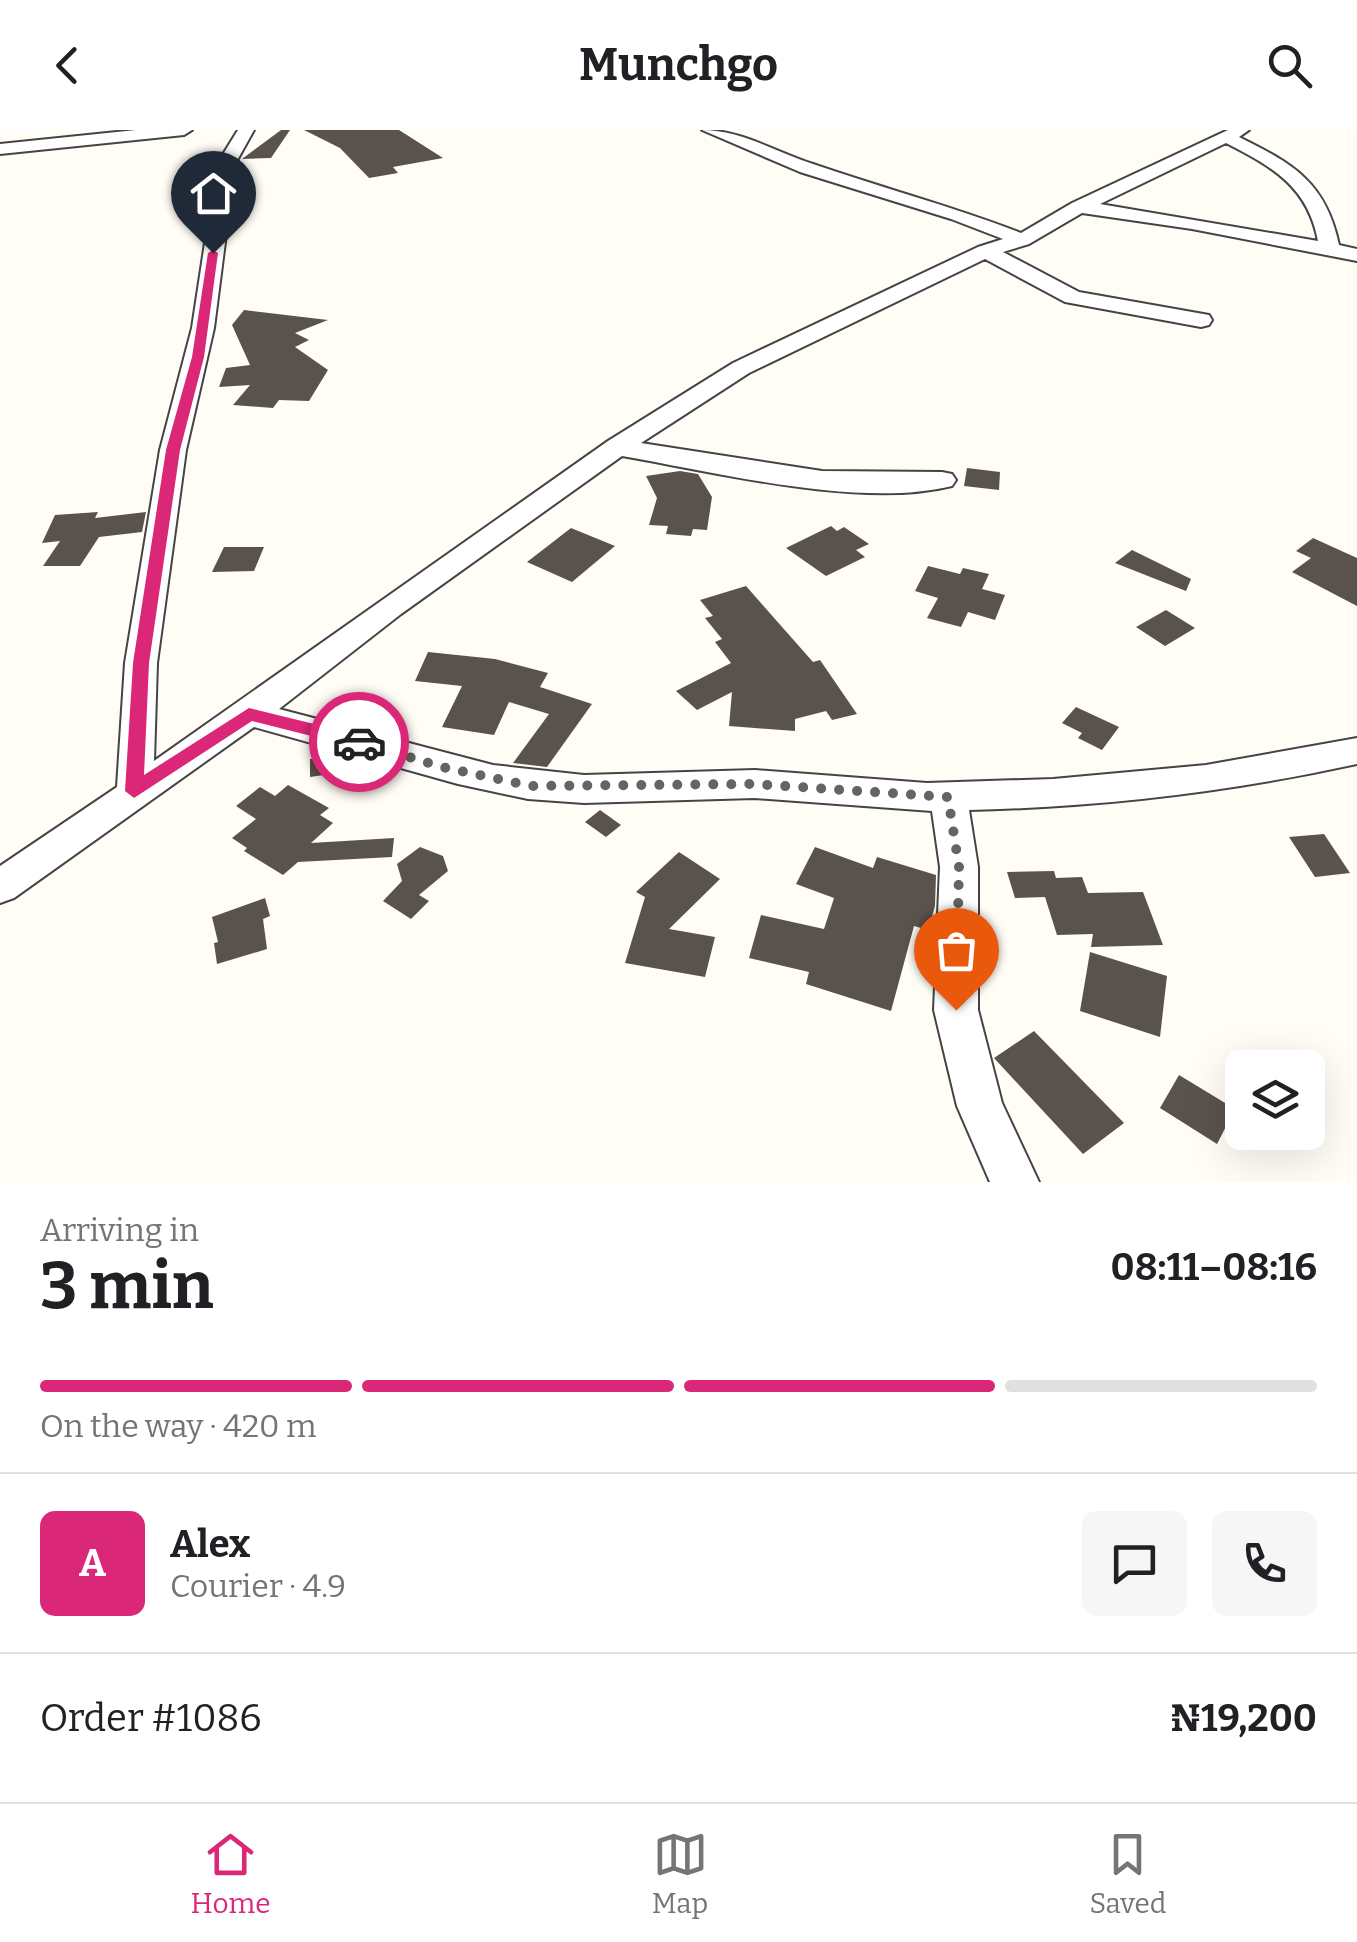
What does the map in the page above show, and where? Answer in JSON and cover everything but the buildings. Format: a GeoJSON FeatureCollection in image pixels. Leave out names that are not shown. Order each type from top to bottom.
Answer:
{"type":"FeatureCollection","features":[{"type":"Feature","properties":{"kind":"street"},"geometry":{"type":"LineString","coordinates":[[0,149],[184,130]]}},
{"type":"Feature","properties":{"kind":"street"},"geometry":{"type":"LineString","coordinates":[[134,791],[141,663],[173,450],[203,328],[226,164],[246,130]]}},
{"type":"Feature","properties":{"kind":"street"},"geometry":{"type":"LineString","coordinates":[[710,130],[806,168],[958,215],[1022,240]]}},
{"type":"Feature","properties":{"kind":"street"},"geometry":{"type":"LineString","coordinates":[[0,887],[249,714],[617,447],[741,368],[985,251],[1022,240],[1078,207],[1234,134],[1312,190],[1326,220],[1330,246]]}},
{"type":"Feature","properties":{"kind":"street"},"geometry":{"type":"LineString","coordinates":[[1078,207],[1330,246],[1357,255]]}},
{"type":"Feature","properties":{"kind":"street"},"geometry":{"type":"LineString","coordinates":[[985,251],[1073,297],[1200,320]]}},
{"type":"Feature","properties":{"kind":"street"},"geometry":{"type":"LineString","coordinates":[[617,447],[781,474],[915,483],[942,480]]}},
{"type":"Feature","properties":{"kind":"street"},"geometry":{"type":"LineString","coordinates":[[249,714],[327,732],[442,767],[531,786],[754,784],[948,797],[1091,790],[1250,773],[1357,751]]}},
{"type":"Feature","properties":{"kind":"street"},"geometry":{"type":"LineString","coordinates":[[948,797],[959,867],[956,1010],[980,1106],[1015,1182]]}},
{"type":"Feature","properties":{"kind":"way so far"},"geometry":{"type":"LineString","coordinates":[[359,742],[442,767],[531,786],[754,784],[948,797],[959,867],[956,1010]]}},
{"type":"Feature","properties":{"kind":"route"},"geometry":{"type":"LineString","coordinates":[[213,253],[198,357],[173,450],[141,663],[134,791],[249,714],[359,742]]}}]}
